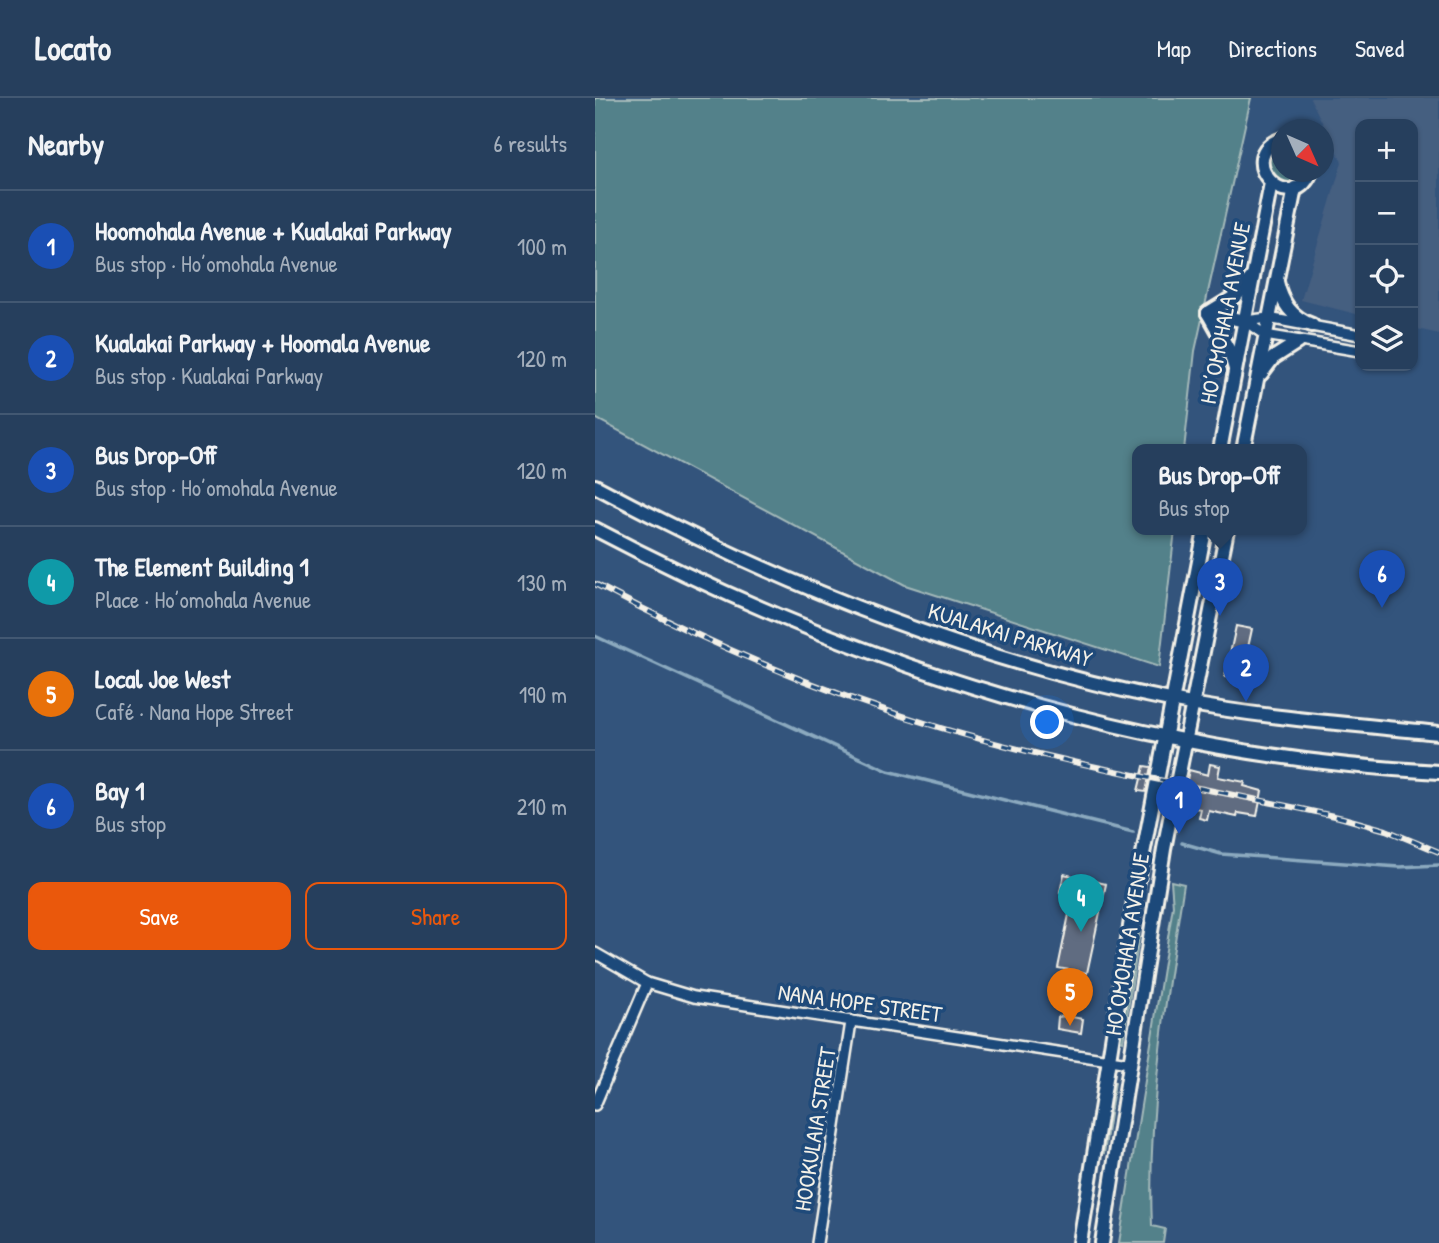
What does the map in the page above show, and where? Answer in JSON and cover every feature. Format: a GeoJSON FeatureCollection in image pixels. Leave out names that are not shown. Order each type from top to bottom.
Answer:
{"type":"FeatureCollection","features":[{"type":"Feature","properties":{"kind":"main road","name":"HO’OMOHALA AVENUE"},"geometry":{"type":"LineString","coordinates":[[1221,444],[1271,183],[1262,169],[1262,161],[1271,145]]}},
{"type":"Feature","properties":{"kind":"main road"},"geometry":{"type":"LineString","coordinates":[[1271,183],[1287,189],[1296,188],[1304,182]]}},
{"type":"Feature","properties":{"kind":"main road","name":"HO’OMOHALA AVENUE"},"geometry":{"type":"LineString","coordinates":[[1244,444],[1276,276],[1296,188]]}},
{"type":"Feature","properties":{"kind":"main road"},"geometry":{"type":"LineString","coordinates":[[1208,313],[1237,295],[1254,275]]}},
{"type":"Feature","properties":{"kind":"main road"},"geometry":{"type":"LineString","coordinates":[[1276,276],[1287,307],[1297,318],[1312,325]]}},
{"type":"Feature","properties":{"kind":"main road"},"geometry":{"type":"LineString","coordinates":[[1208,313],[1245,321]]}},
{"type":"Feature","properties":{"kind":"main road"},"geometry":{"type":"LineString","coordinates":[[1208,313],[1230,352],[1235,373]]}},
{"type":"Feature","properties":{"kind":"main road"},"geometry":{"type":"LineString","coordinates":[[1256,384],[1273,358],[1298,342]]}},
{"type":"Feature","properties":{"kind":"main road","name":"KUALAKAI PARKWAY"},"geometry":{"type":"LineString","coordinates":[[595,486],[720,550],[855,607],[1008,660],[1173,701],[1338,724],[1439,733]]}},
{"type":"Feature","properties":{"kind":"main road"},"geometry":{"type":"LineString","coordinates":[[595,529],[748,604],[872,654],[1018,700],[1166,734],[1292,758],[1439,772]]}},
{"type":"Feature","properties":{"kind":"main road","name":"HO’OMOHALA AVENUE"},"geometry":{"type":"LineString","coordinates":[[1080,1243],[1108,1060],[1204,535]]}},
{"type":"Feature","properties":{"kind":"main road","name":"HO’OMOHALA AVENUE"},"geometry":{"type":"LineString","coordinates":[[1102,1243],[1129,1063],[1186,738],[1226,535]]}},
{"type":"Feature","properties":{"kind":"street"},"geometry":{"type":"LineString","coordinates":[[1245,321],[1268,318],[1355,334]]}},
{"type":"Feature","properties":{"kind":"street"},"geometry":{"type":"LineString","coordinates":[[1245,321],[1265,335],[1355,350]]}},
{"type":"Feature","properties":{"kind":"street","name":"NANA HOPE STREET"},"geometry":{"type":"LineString","coordinates":[[595,953],[647,983],[694,998],[1129,1063]]}},
{"type":"Feature","properties":{"kind":"street"},"geometry":{"type":"LineString","coordinates":[[595,1105],[647,983]]}},
{"type":"Feature","properties":{"kind":"street","name":"HOOKULAIA STREET"},"geometry":{"type":"LineString","coordinates":[[817,1243],[852,1022]]}},
{"type":"Feature","properties":{"kind":"shaded area"},"geometry":{"type":"Polygon","coordinates":[[[1310,98],[1439,98],[1439,334],[1418,329],[1418,119],[1355,119],[1355,314],[1301,300],[1342,162],[1334,146],[1334,119],[1320,119],[1310,98]]]}},
{"type":"Feature","properties":{"kind":"green space"},"geometry":{"type":"Polygon","coordinates":[[[595,98],[1251,98],[1195,351],[1185,444],[1132,444],[1132,535],[1174,535],[1159,667],[905,585],[595,418],[595,98]]]}},
{"type":"Feature","properties":{"kind":"green space"},"geometry":{"type":"Polygon","coordinates":[[[1271,151],[1271,172],[1266,165],[1271,151]]]}},
{"type":"Feature","properties":{"kind":"green space"},"geometry":{"type":"Polygon","coordinates":[[[1171,881],[1184,884],[1159,1054],[1151,1183],[1152,1226],[1165,1229],[1163,1243],[1119,1243],[1173,906],[1171,881]]]}},
{"type":"Feature","properties":{"kind":"green space"},"geometry":{"type":"Polygon","coordinates":[[[1141,902],[1139,937],[1123,1041],[1116,1039],[1138,903],[1141,902]]]}},
{"type":"Feature","properties":{"kind":"green space"},"geometry":{"type":"Polygon","coordinates":[[[1111,1081],[1115,1082],[1104,1154],[1104,1126],[1111,1081]]]}},
{"type":"Feature","properties":{"kind":"building"},"geometry":{"type":"Polygon","coordinates":[[[1236,626],[1252,629],[1241,680],[1225,677],[1236,626]]]}},
{"type":"Feature","properties":{"kind":"building"},"geometry":{"type":"Polygon","coordinates":[[[1210,764],[1220,766],[1218,777],[1245,782],[1244,786],[1262,791],[1257,816],[1238,813],[1237,817],[1209,811],[1207,820],[1199,818],[1201,809],[1182,806],[1189,770],[1208,775],[1210,764]]]}},
{"type":"Feature","properties":{"kind":"building"},"geometry":{"type":"Polygon","coordinates":[[[1144,766],[1151,767],[1146,792],[1138,791],[1144,766]]]}},
{"type":"Feature","properties":{"kind":"building"},"geometry":{"type":"Polygon","coordinates":[[[1064,874],[1106,884],[1087,973],[1058,968],[1073,895],[1060,892],[1064,874]]]}},
{"type":"Feature","properties":{"kind":"building"},"geometry":{"type":"Polygon","coordinates":[[[1058,1017],[1083,1019],[1081,1033],[1057,1029],[1058,1017]]]}},
{"type":"Feature","properties":{"kind":"waterway"},"geometry":{"type":"LineString","coordinates":[[595,636],[888,771],[1133,832]]}},
{"type":"Feature","properties":{"kind":"waterway"},"geometry":{"type":"LineString","coordinates":[[1182,843],[1221,854],[1399,867],[1439,865]]}},
{"type":"Feature","properties":{"kind":"railway"},"geometry":{"type":"LineString","coordinates":[[595,584],[765,665],[896,714],[1040,754],[1343,818],[1386,830],[1439,852]]}},
{"type":"Feature","properties":{"kind":"place","name":"Bay 1"},"geometry":{"type":"Point","coordinates":[1382,608]}},
{"type":"Feature","properties":{"kind":"place","name":"Bus Drop-Off"},"geometry":{"type":"Point","coordinates":[1220,616]}},
{"type":"Feature","properties":{"kind":"place","name":"Kualakai Parkway + Hoomala Avenue"},"geometry":{"type":"Point","coordinates":[1246,702]}},
{"type":"Feature","properties":{"kind":"place","name":"Hoomohala Avenue + Kualakai Parkway"},"geometry":{"type":"Point","coordinates":[1179,834]}},
{"type":"Feature","properties":{"kind":"place","name":"The Element Building 1"},"geometry":{"type":"Point","coordinates":[1081,932]}},
{"type":"Feature","properties":{"kind":"place","name":"Local Joe West"},"geometry":{"type":"Point","coordinates":[1070,1026]}}]}
